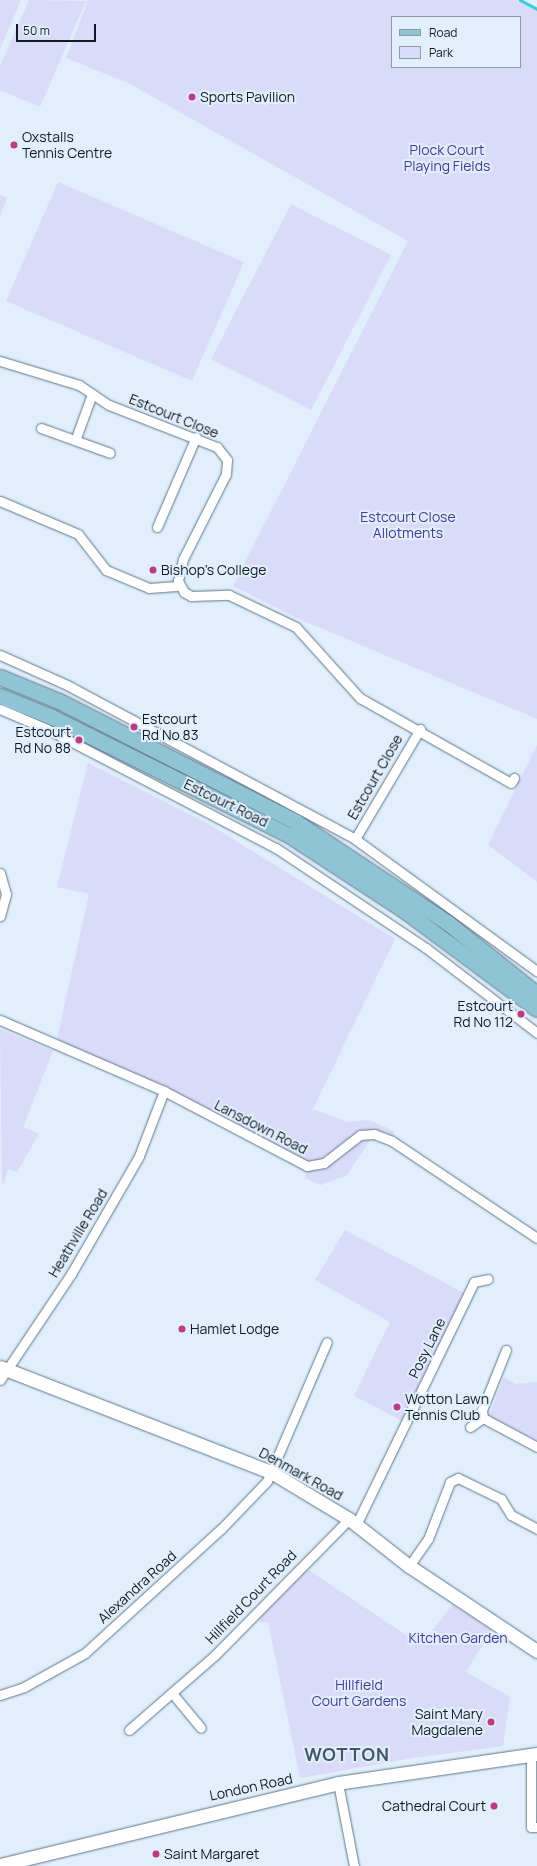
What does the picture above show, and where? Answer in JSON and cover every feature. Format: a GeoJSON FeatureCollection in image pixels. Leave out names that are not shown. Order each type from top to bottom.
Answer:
{"type":"FeatureCollection","features":[{"type":"Feature","properties":{"kind":"main road","name":"Estcourt Road"},"geometry":{"type":"LineString","coordinates":[[0,677],[59,701],[300,816],[412,898],[537,994]]}},
{"type":"Feature","properties":{"kind":"main road","name":"Estcourt Road"},"geometry":{"type":"LineString","coordinates":[[0,696],[52,717],[289,835],[438,935],[537,1009]]}},
{"type":"Feature","properties":{"kind":"street","name":"Estcourt Close"},"geometry":{"type":"LineString","coordinates":[[0,361],[79,385],[109,405],[196,437],[217,447],[227,460],[227,467],[183,559],[179,573],[180,586],[191,596],[229,595],[296,627],[360,698],[420,729],[512,783]]}},
{"type":"Feature","properties":{"kind":"street"},"geometry":{"type":"LineString","coordinates":[[76,438],[92,394]]}},
{"type":"Feature","properties":{"kind":"street"},"geometry":{"type":"LineString","coordinates":[[41,428],[76,438],[110,453]]}},
{"type":"Feature","properties":{"kind":"street"},"geometry":{"type":"LineString","coordinates":[[157,527],[196,437]]}},
{"type":"Feature","properties":{"kind":"street"},"geometry":{"type":"LineString","coordinates":[[0,501],[78,534],[106,570],[149,588],[180,586]]}},
{"type":"Feature","properties":{"kind":"street","name":"Estcourt Road"},"geometry":{"type":"LineString","coordinates":[[0,655],[67,685],[300,816],[355,839],[420,884],[537,971]]}},
{"type":"Feature","properties":{"kind":"street","name":"Estcourt Road"},"geometry":{"type":"LineString","coordinates":[[0,709],[47,729],[276,848],[426,948],[537,1033]]}},
{"type":"Feature","properties":{"kind":"street","name":"Estcourt Close"},"geometry":{"type":"LineString","coordinates":[[355,839],[420,729]]}},
{"type":"Feature","properties":{"kind":"street"},"geometry":{"type":"LineString","coordinates":[[0,873],[6,894],[0,916]]}},
{"type":"Feature","properties":{"kind":"street"},"geometry":{"type":"LineString","coordinates":[[412,898],[420,884]]}},
{"type":"Feature","properties":{"kind":"street"},"geometry":{"type":"LineString","coordinates":[[426,948],[438,935]]}},
{"type":"Feature","properties":{"kind":"street","name":"Lansdown Road"},"geometry":{"type":"LineString","coordinates":[[0,1020],[164,1091],[307,1166],[324,1163],[360,1135],[374,1134],[392,1141],[537,1238]]}},
{"type":"Feature","properties":{"kind":"street","name":"Heathville Road"},"geometry":{"type":"LineString","coordinates":[[2,1372],[71,1274],[139,1156],[164,1091]]}},
{"type":"Feature","properties":{"kind":"street","name":"Posy Lane"},"geometry":{"type":"LineString","coordinates":[[353,1522],[474,1282],[488,1279]]}},
{"type":"Feature","properties":{"kind":"street","name":"Alexandra Road"},"geometry":{"type":"LineString","coordinates":[[0,1695],[24,1687],[84,1653],[220,1529],[267,1482],[326,1342]]}},
{"type":"Feature","properties":{"kind":"street"},"geometry":{"type":"LineString","coordinates":[[483,1418],[482,1410],[506,1350]]}},
{"type":"Feature","properties":{"kind":"street","name":"Denmark Road"},"geometry":{"type":"LineString","coordinates":[[2,1372],[271,1472],[353,1522],[409,1566],[537,1651]]}},
{"type":"Feature","properties":{"kind":"street"},"geometry":{"type":"LineString","coordinates":[[470,1427],[483,1418]]}},
{"type":"Feature","properties":{"kind":"street"},"geometry":{"type":"LineString","coordinates":[[483,1418],[537,1447]]}},
{"type":"Feature","properties":{"kind":"street"},"geometry":{"type":"LineString","coordinates":[[409,1566],[428,1539],[450,1482],[458,1478],[501,1499],[511,1515],[537,1529]]}},
{"type":"Feature","properties":{"kind":"street","name":"Hillfield Court Road"},"geometry":{"type":"LineString","coordinates":[[129,1730],[215,1655],[353,1522]]}},
{"type":"Feature","properties":{"kind":"street"},"geometry":{"type":"LineString","coordinates":[[172,1693],[201,1728]]}},
{"type":"Feature","properties":{"kind":"street"},"geometry":{"type":"LineString","coordinates":[[534,1755],[531,1827],[537,1827]]}},
{"type":"Feature","properties":{"kind":"street","name":"London Road"},"geometry":{"type":"LineString","coordinates":[[0,1865],[338,1784],[534,1755]]}},
{"type":"Feature","properties":{"kind":"street"},"geometry":{"type":"LineString","coordinates":[[338,1784],[354,1866]]}},
{"type":"Feature","properties":{"kind":"green space"},"geometry":{"type":"Polygon","coordinates":[[[0,0],[21,0],[0,49],[0,0]]]}},
{"type":"Feature","properties":{"kind":"green space"},"geometry":{"type":"Polygon","coordinates":[[[29,0],[86,1],[40,107],[0,90],[0,66],[29,0]]]}},
{"type":"Feature","properties":{"kind":"green space"},"geometry":{"type":"Polygon","coordinates":[[[88,0],[520,0],[537,9],[537,719],[299,619],[233,586],[408,241],[130,84],[66,58],[88,0]]]}},
{"type":"Feature","properties":{"kind":"green space"},"geometry":{"type":"Polygon","coordinates":[[[58,182],[244,262],[192,381],[6,301],[58,182]]]}},
{"type":"Feature","properties":{"kind":"green space"},"geometry":{"type":"Polygon","coordinates":[[[0,195],[7,198],[0,217],[0,195]]]}},
{"type":"Feature","properties":{"kind":"green space"},"geometry":{"type":"Polygon","coordinates":[[[291,204],[391,255],[311,410],[211,359],[291,204]]]}},
{"type":"Feature","properties":{"kind":"green space"},"geometry":{"type":"Polygon","coordinates":[[[537,745],[537,882],[488,845],[537,745]]]}},
{"type":"Feature","properties":{"kind":"green space"},"geometry":{"type":"Polygon","coordinates":[[[88,763],[207,823],[395,939],[313,1109],[348,1122],[369,1120],[394,1131],[392,1141],[374,1134],[347,1175],[321,1185],[305,1178],[307,1166],[164,1091],[56,1043],[89,894],[57,887],[88,763]]]}},
{"type":"Feature","properties":{"kind":"green space"},"geometry":{"type":"Polygon","coordinates":[[[0,1029],[53,1051],[23,1127],[39,1134],[17,1172],[9,1169],[2,1186],[0,1029]]]}},
{"type":"Feature","properties":{"kind":"green space"},"geometry":{"type":"Polygon","coordinates":[[[345,1230],[468,1295],[406,1423],[354,1396],[390,1322],[315,1280],[345,1230]]]}},
{"type":"Feature","properties":{"kind":"green space"},"geometry":{"type":"Polygon","coordinates":[[[504,1377],[515,1384],[537,1382],[537,1440],[489,1416],[504,1377]]]}},
{"type":"Feature","properties":{"kind":"green space","name":"Hillfield Court Gardens"},"geometry":{"type":"Polygon","coordinates":[[[307,1569],[421,1645],[453,1604],[492,1630],[466,1672],[510,1697],[503,1746],[413,1758],[300,1778],[268,1622],[261,1623],[260,1618],[307,1569]]]}},
{"type":"Feature","properties":{"kind":"waterway"},"geometry":{"type":"LineString","coordinates":[[520,0],[537,9]]}},
{"type":"Feature","properties":{"kind":"place","name":"Sports Pavilion"},"geometry":{"type":"Point","coordinates":[192,97]}},
{"type":"Feature","properties":{"kind":"place","name":"Oxstalls Tennis Centre"},"geometry":{"type":"Point","coordinates":[14,145]}},
{"type":"Feature","properties":{"kind":"place","name":"Bishop's College"},"geometry":{"type":"Point","coordinates":[153,570]}},
{"type":"Feature","properties":{"kind":"place","name":"Estcourt Rd No 83"},"geometry":{"type":"Point","coordinates":[134,727]}},
{"type":"Feature","properties":{"kind":"place","name":"Estcourt Rd No 88"},"geometry":{"type":"Point","coordinates":[79,740]}},
{"type":"Feature","properties":{"kind":"place","name":"Estcourt Rd No 112"},"geometry":{"type":"Point","coordinates":[521,1014]}},
{"type":"Feature","properties":{"kind":"place","name":"Hamlet Lodge"},"geometry":{"type":"Point","coordinates":[182,1329]}},
{"type":"Feature","properties":{"kind":"place","name":"Wotton Lawn Tennis Club"},"geometry":{"type":"Point","coordinates":[397,1407]}},
{"type":"Feature","properties":{"kind":"place","name":"Saint Mary Magdalene"},"geometry":{"type":"Point","coordinates":[491,1722]}},
{"type":"Feature","properties":{"kind":"place","name":"Cathedral Court"},"geometry":{"type":"Point","coordinates":[494,1806]}},
{"type":"Feature","properties":{"kind":"place","name":"Saint Margaret"},"geometry":{"type":"Point","coordinates":[156,1854]}},
{"type":"Feature","properties":{"kind":"district","name":"WOTTON"},"geometry":{"type":"Point","coordinates":[347,1754]}},
{"type":"Feature","properties":{"kind":"park label","name":"Plock Court Playing Fields"},"geometry":{"type":"Point","coordinates":[447,158]}},
{"type":"Feature","properties":{"kind":"park label","name":"Estcourt Close Allotments"},"geometry":{"type":"Point","coordinates":[408,526]}},
{"type":"Feature","properties":{"kind":"park label","name":"Kitchen Garden"},"geometry":{"type":"Point","coordinates":[458,1638]}}]}
